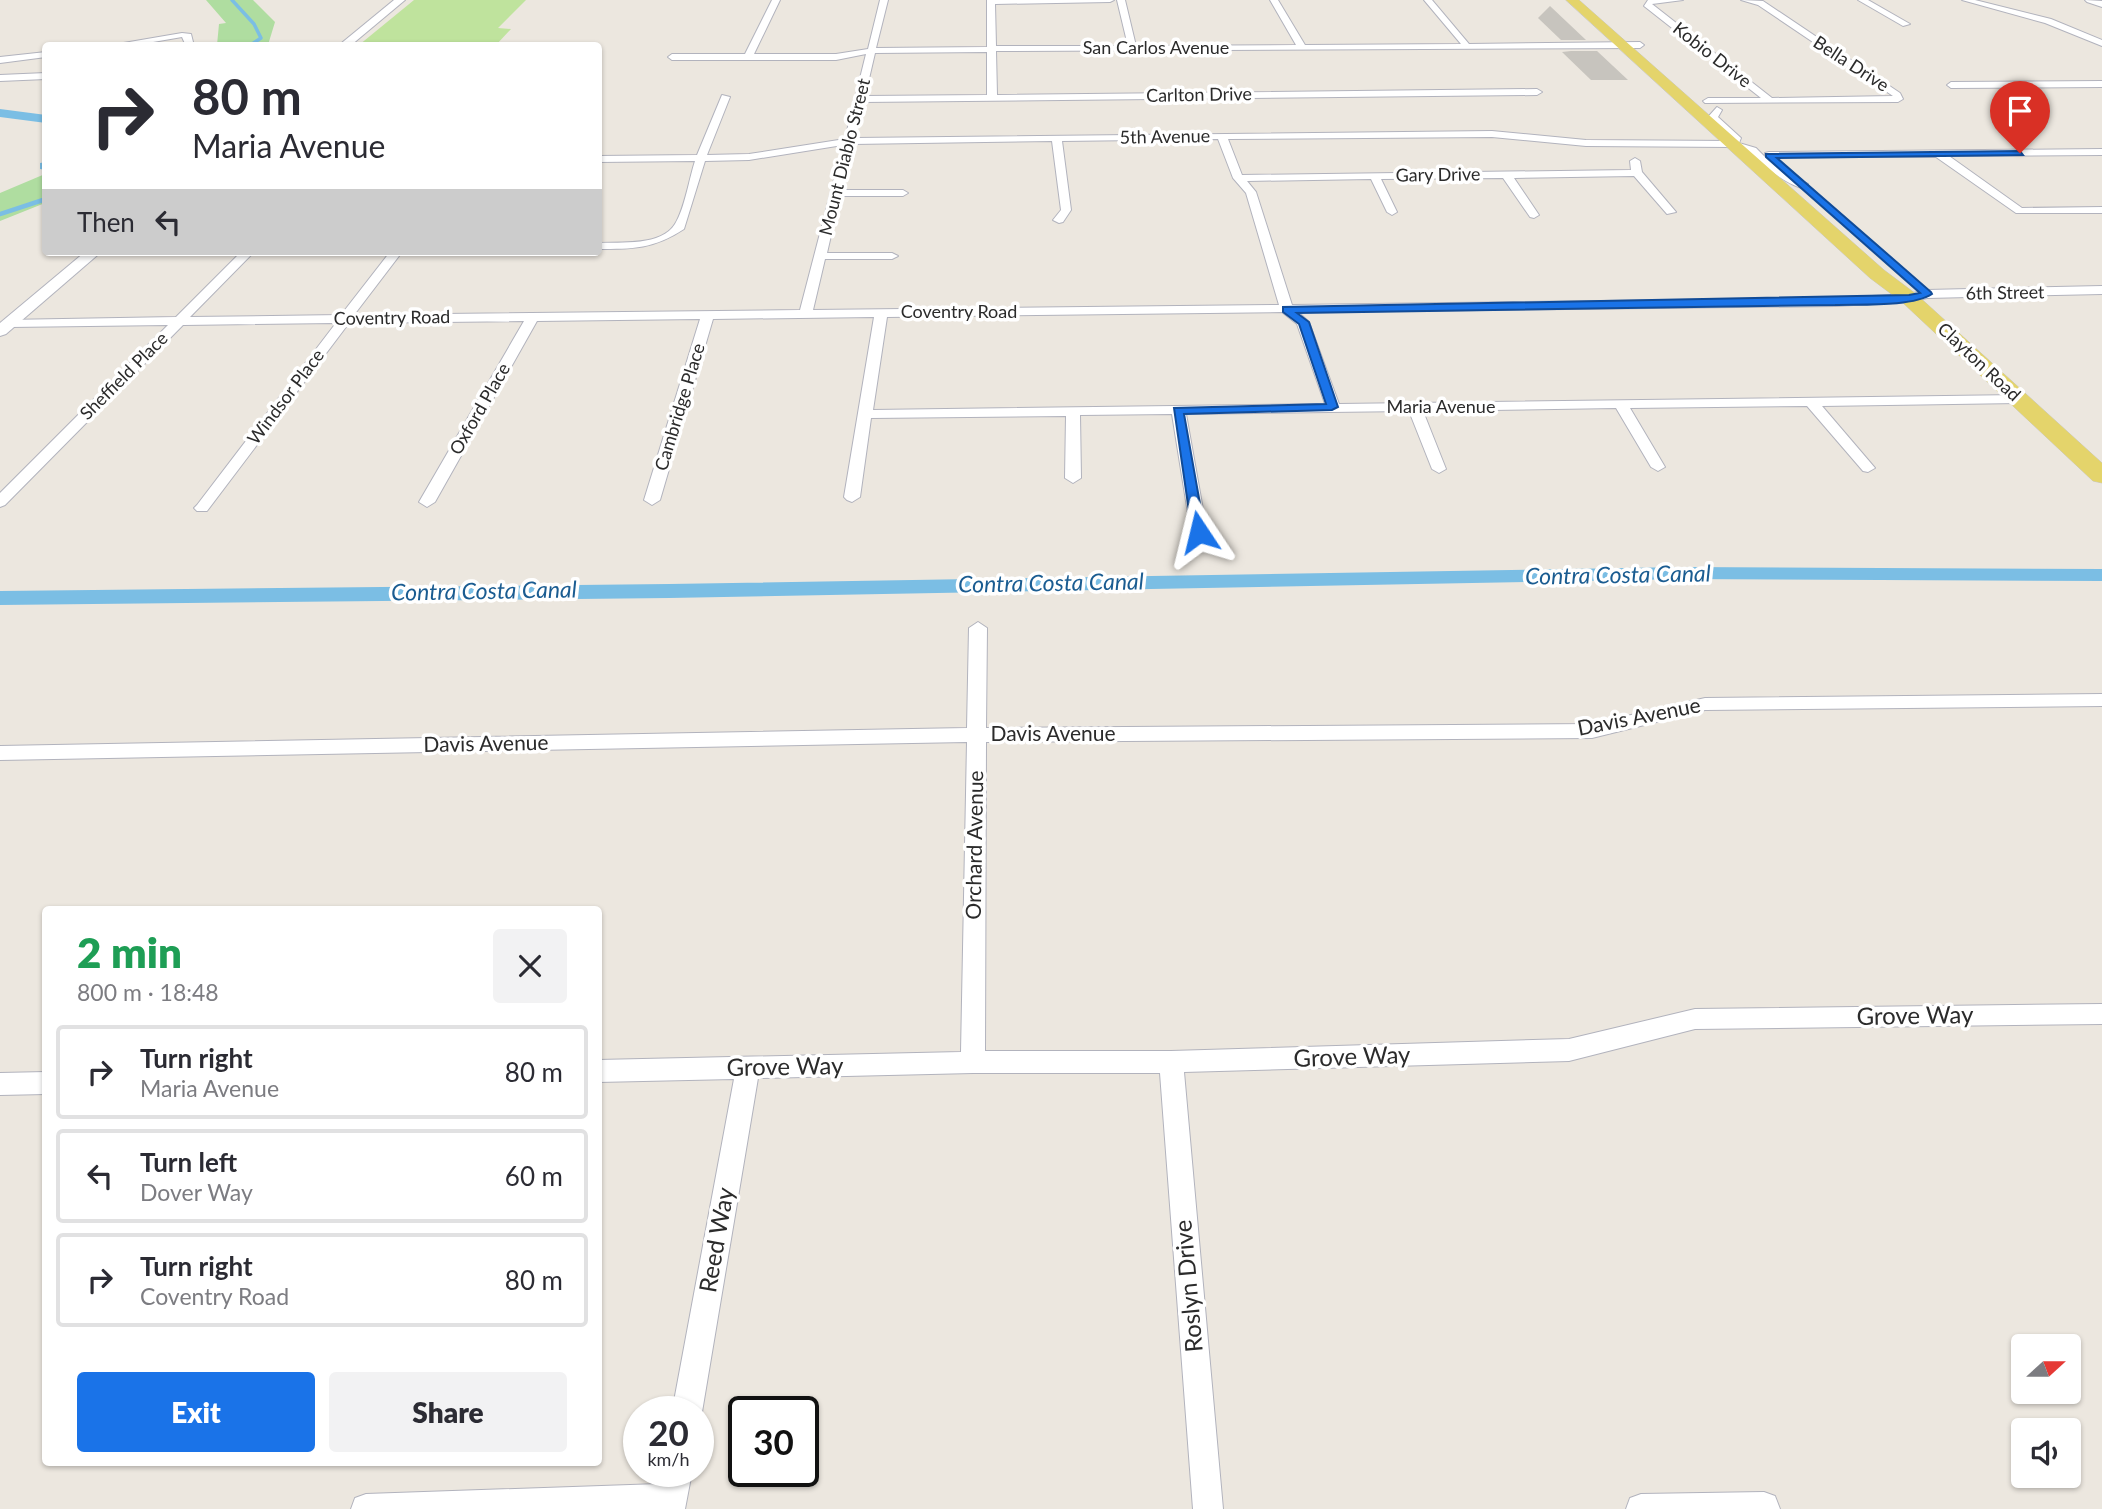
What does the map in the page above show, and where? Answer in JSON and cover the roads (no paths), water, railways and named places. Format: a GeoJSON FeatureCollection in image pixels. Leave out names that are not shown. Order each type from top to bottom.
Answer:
{"type":"FeatureCollection","features":[{"type":"Feature","properties":{"kind":"main road","name":"Clayton Road"},"geometry":{"type":"LineString","coordinates":[[1572,0],[1877,274],[1918,296],[2102,447]]}},
{"type":"Feature","properties":{"kind":"main road"},"geometry":{"type":"LineString","coordinates":[[1590,0],[1833,211]]}},
{"type":"Feature","properties":{"kind":"main road","name":"Clayton Road"},"geometry":{"type":"LineString","coordinates":[[1898,268],[1918,296],[2019,399],[2102,476]]}},
{"type":"Feature","properties":{"kind":"street"},"geometry":{"type":"LineString","coordinates":[[349,42],[400,0]]}},
{"type":"Feature","properties":{"kind":"street"},"geometry":{"type":"LineString","coordinates":[[748,57],[776,0]]}},
{"type":"Feature","properties":{"kind":"street","name":"Mount Diablo Street"},"geometry":{"type":"LineString","coordinates":[[806,313],[884,0]]}},
{"type":"Feature","properties":{"kind":"street"},"geometry":{"type":"LineString","coordinates":[[992,97],[991,1],[1110,0]]}},
{"type":"Feature","properties":{"kind":"street"},"geometry":{"type":"LineString","coordinates":[[1121,0],[1133,48]]}},
{"type":"Feature","properties":{"kind":"street"},"geometry":{"type":"LineString","coordinates":[[1274,0],[1302,47]]}},
{"type":"Feature","properties":{"kind":"street"},"geometry":{"type":"LineString","coordinates":[[1428,0],[1467,46]]}},
{"type":"Feature","properties":{"kind":"street","name":"Kobio Drive"},"geometry":{"type":"LineString","coordinates":[[1679,0],[1651,1],[1647,4],[1771,101]]}},
{"type":"Feature","properties":{"kind":"street","name":"Bella Drive"},"geometry":{"type":"LineString","coordinates":[[1712,106],[1771,101],[1898,99],[1897,95],[1760,3],[1745,0]]}},
{"type":"Feature","properties":{"kind":"street"},"geometry":{"type":"LineString","coordinates":[[1863,0],[1906,24]]}},
{"type":"Feature","properties":{"kind":"street"},"geometry":{"type":"LineString","coordinates":[[1966,0],[2048,21],[2102,43]]}},
{"type":"Feature","properties":{"kind":"street"},"geometry":{"type":"LineString","coordinates":[[2090,0],[2102,4]]}},
{"type":"Feature","properties":{"kind":"street"},"geometry":{"type":"LineString","coordinates":[[135,42],[181,35],[188,36],[189,42]]}},
{"type":"Feature","properties":{"kind":"street","name":"San Carlos Avenue"},"geometry":{"type":"LineString","coordinates":[[671,57],[836,57],[870,51],[990,49],[1640,44]]}},
{"type":"Feature","properties":{"kind":"street"},"geometry":{"type":"LineString","coordinates":[[0,61],[42,55]]}},
{"type":"Feature","properties":{"kind":"street"},"geometry":{"type":"LineString","coordinates":[[0,78],[42,76]]}},
{"type":"Feature","properties":{"kind":"street"},"geometry":{"type":"LineString","coordinates":[[1951,85],[2102,84]]}},
{"type":"Feature","properties":{"kind":"street","name":"Carlton Drive"},"geometry":{"type":"LineString","coordinates":[[861,99],[1537,92]]}},
{"type":"Feature","properties":{"kind":"street"},"geometry":{"type":"LineString","coordinates":[[602,246],[638,245],[660,240],[680,228],[701,158],[725,97]]}},
{"type":"Feature","properties":{"kind":"street"},"geometry":{"type":"LineString","coordinates":[[1712,106],[1713,117],[1736,138],[1733,145],[1752,150],[1779,175],[1804,186]]}},
{"type":"Feature","properties":{"kind":"street","name":"5th Avenue"},"geometry":{"type":"LineString","coordinates":[[602,159],[771,155],[848,141],[1222,136],[1492,134],[1586,143],[1733,145]]}},
{"type":"Feature","properties":{"kind":"street"},"geometry":{"type":"LineString","coordinates":[[1222,136],[1238,178],[1251,192],[1287,310],[1303,322],[1332,407]]}},
{"type":"Feature","properties":{"kind":"street"},"geometry":{"type":"LineString","coordinates":[[1057,139],[1066,210],[1059,220]]}},
{"type":"Feature","properties":{"kind":"street"},"geometry":{"type":"LineString","coordinates":[[1639,143],[1634,155],[1637,173],[1671,212]]}},
{"type":"Feature","properties":{"kind":"street"},"geometry":{"type":"LineString","coordinates":[[1769,155],[2102,152]]}},
{"type":"Feature","properties":{"kind":"street"},"geometry":{"type":"LineString","coordinates":[[1939,154],[2020,211],[2102,210]]}},
{"type":"Feature","properties":{"kind":"street","name":"Gary Drive"},"geometry":{"type":"LineString","coordinates":[[1238,178],[1637,173]]}},
{"type":"Feature","properties":{"kind":"street"},"geometry":{"type":"LineString","coordinates":[[1506,174],[1534,215]]}},
{"type":"Feature","properties":{"kind":"street"},"geometry":{"type":"LineString","coordinates":[[1374,176],[1392,212]]}},
{"type":"Feature","properties":{"kind":"street"},"geometry":{"type":"LineString","coordinates":[[836,193],[903,193]]}},
{"type":"Feature","properties":{"kind":"street"},"geometry":{"type":"LineString","coordinates":[[5,327],[89,256]]}},
{"type":"Feature","properties":{"kind":"street","name":"Sheffield Place"},"geometry":{"type":"LineString","coordinates":[[0,502],[244,256]]}},
{"type":"Feature","properties":{"kind":"street","name":"Windsor Place"},"geometry":{"type":"LineString","coordinates":[[202,508],[394,256]]}},
{"type":"Feature","properties":{"kind":"street"},"geometry":{"type":"LineString","coordinates":[[821,256],[892,256]]}},
{"type":"Feature","properties":{"kind":"street","name":"6th Street"},"geometry":{"type":"LineString","coordinates":[[1918,296],[2102,290]]}},
{"type":"Feature","properties":{"kind":"street","name":"Coventry Road"},"geometry":{"type":"LineString","coordinates":[[5,327],[178,321],[533,316],[1287,310],[1835,302],[1918,296]]}},
{"type":"Feature","properties":{"kind":"street"},"geometry":{"type":"LineString","coordinates":[[852,497],[881,313]]}},
{"type":"Feature","properties":{"kind":"street","name":"Cambridge Place"},"geometry":{"type":"LineString","coordinates":[[652,499],[708,314]]}},
{"type":"Feature","properties":{"kind":"street","name":"Oxford Place"},"geometry":{"type":"LineString","coordinates":[[427,502],[533,316]]}},
{"type":"Feature","properties":{"kind":"street","name":"Maria Avenue"},"geometry":{"type":"LineString","coordinates":[[864,414],[1813,404],[2019,399]]}},
{"type":"Feature","properties":{"kind":"street"},"geometry":{"type":"LineString","coordinates":[[1813,404],[1868,468]]}},
{"type":"Feature","properties":{"kind":"street"},"geometry":{"type":"LineString","coordinates":[[1621,405],[1658,467]]}},
{"type":"Feature","properties":{"kind":"street"},"geometry":{"type":"LineString","coordinates":[[1413,407],[1439,469]]}},
{"type":"Feature","properties":{"kind":"street"},"geometry":{"type":"LineString","coordinates":[[1178,411],[1199,532]]}},
{"type":"Feature","properties":{"kind":"street"},"geometry":{"type":"LineString","coordinates":[[1073,413],[1073,478]]}},
{"type":"Feature","properties":{"kind":"street","name":"Orchard Avenue"},"geometry":{"type":"LineString","coordinates":[[973,1062],[978,628]]}},
{"type":"Feature","properties":{"kind":"street","name":"Davis Avenue"},"geometry":{"type":"LineString","coordinates":[[0,753],[976,735],[1592,731],[1705,704],[2102,700]]}},
{"type":"Feature","properties":{"kind":"street","name":"Grove Way"},"geometry":{"type":"LineString","coordinates":[[602,1071],[973,1062],[1171,1062],[1569,1050],[1695,1019],[2102,1014]]}},
{"type":"Feature","properties":{"kind":"street","name":"Roslyn Drive"},"geometry":{"type":"LineString","coordinates":[[1171,1062],[1208,1509]]}},
{"type":"Feature","properties":{"kind":"street","name":"Reed Way"},"geometry":{"type":"LineString","coordinates":[[690,1396],[748,1068]]}},
{"type":"Feature","properties":{"kind":"street"},"geometry":{"type":"LineString","coordinates":[[0,1084],[42,1083]]}},
{"type":"Feature","properties":{"kind":"street"},"geometry":{"type":"LineString","coordinates":[[366,1509],[673,1493]]}},
{"type":"Feature","properties":{"kind":"street"},"geometry":{"type":"LineString","coordinates":[[1641,1509],[1765,1509]]}},
{"type":"Feature","properties":{"kind":"waterway"},"geometry":{"type":"LineString","coordinates":[[232,0],[254,24],[261,38],[255,42]]}},
{"type":"Feature","properties":{"kind":"waterway","name":"Contra Costa Canal"},"geometry":{"type":"LineString","coordinates":[[0,113],[42,118]]}},
{"type":"Feature","properties":{"kind":"waterway"},"geometry":{"type":"LineString","coordinates":[[0,214],[42,200]]}},
{"type":"Feature","properties":{"kind":"waterway","name":"Contra Costa Canal"},"geometry":{"type":"LineString","coordinates":[[0,598],[669,591],[1683,573],[2102,575]]}}]}
